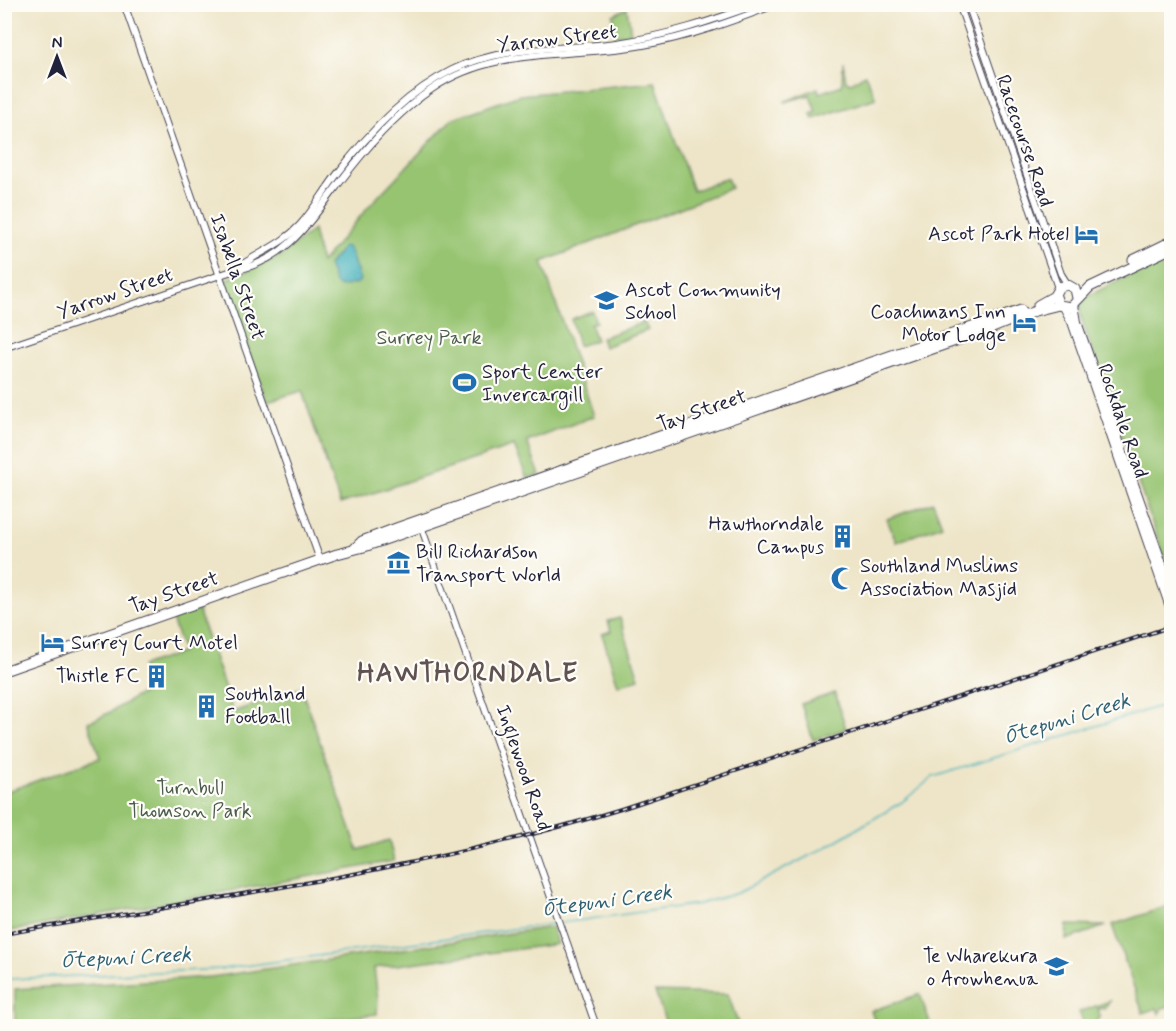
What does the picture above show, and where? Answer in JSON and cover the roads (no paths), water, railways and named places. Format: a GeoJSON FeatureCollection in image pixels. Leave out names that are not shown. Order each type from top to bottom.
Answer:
{"type":"FeatureCollection","features":[{"type":"Feature","properties":{"kind":"highway"},"geometry":{"type":"LineString","coordinates":[[1064,300],[1071,286],[1172,241]]}},
{"type":"Feature","properties":{"kind":"highway"},"geometry":{"type":"LineString","coordinates":[[1064,300],[1172,248]]}},
{"type":"Feature","properties":{"kind":"highway"},"geometry":{"type":"LineString","coordinates":[[1064,300],[1071,286]]}},
{"type":"Feature","properties":{"kind":"highway","name":"Tay Street"},"geometry":{"type":"LineString","coordinates":[[4,671],[320,560],[364,547],[420,524],[1031,308],[1064,300]]}},
{"type":"Feature","properties":{"kind":"main road","name":"Rockdale Road"},"geometry":{"type":"LineString","coordinates":[[1064,300],[1077,322],[1172,614]]}},
{"type":"Feature","properties":{"kind":"main road","name":"Rockdale Road"},"geometry":{"type":"LineString","coordinates":[[1125,469],[1172,592]]}},
{"type":"Feature","properties":{"kind":"street","name":"Isabella Street"},"geometry":{"type":"LineString","coordinates":[[124,4],[320,560]]}},
{"type":"Feature","properties":{"kind":"street","name":"Yarrow Street"},"geometry":{"type":"LineString","coordinates":[[235,270],[292,233],[354,154],[383,123],[420,90],[451,70],[508,52],[604,44],[656,36],[705,23],[758,4]]}},
{"type":"Feature","properties":{"kind":"street","name":"Yarrow Street"},"geometry":{"type":"LineString","coordinates":[[4,348],[259,263],[294,240],[314,219],[359,158],[391,124],[430,90],[459,74],[521,57],[597,52],[658,42],[704,30],[777,4]]}},
{"type":"Feature","properties":{"kind":"street","name":"Racecourse Road"},"geometry":{"type":"LineString","coordinates":[[959,4],[1064,300]]}},
{"type":"Feature","properties":{"kind":"street","name":"Racecourse Road"},"geometry":{"type":"LineString","coordinates":[[968,4],[1061,274],[1071,286]]}},
{"type":"Feature","properties":{"kind":"street"},"geometry":{"type":"LineString","coordinates":[[975,51],[983,49]]}},
{"type":"Feature","properties":{"kind":"street","name":"Inglewood Road"},"geometry":{"type":"LineString","coordinates":[[420,524],[596,1026]]}},
{"type":"Feature","properties":{"kind":"street"},"geometry":{"type":"LineString","coordinates":[[4,952],[8,976],[8,1026]]}},
{"type":"Feature","properties":{"kind":"water"},"geometry":{"type":"Polygon","coordinates":[[[344,246],[349,248],[360,280],[358,283],[341,287],[335,284],[328,265],[344,246]]]}},
{"type":"Feature","properties":{"kind":"waterway","name":"Ōtepuni Creek"},"geometry":{"type":"LineString","coordinates":[[561,923],[699,904],[738,893],[828,846],[902,802],[933,777],[1157,707],[1172,708]]}},
{"type":"Feature","properties":{"kind":"waterway","name":"Ōtepuni Creek"},"geometry":{"type":"LineString","coordinates":[[10,979],[222,969],[557,923]]}},
{"type":"Feature","properties":{"kind":"railway"},"geometry":{"type":"LineString","coordinates":[[4,934],[315,881],[469,850],[546,831],[621,809],[1172,626]]}},
{"type":"Feature","properties":{"kind":"place","name":"Ascot Park Hotel"},"geometry":{"type":"Point","coordinates":[1087,234]}},
{"type":"Feature","properties":{"kind":"place","name":"Ascot Community School"},"geometry":{"type":"Point","coordinates":[607,301]}},
{"type":"Feature","properties":{"kind":"place","name":"Coachmans Inn Motor Lodge"},"geometry":{"type":"Point","coordinates":[1024,323]}},
{"type":"Feature","properties":{"kind":"place","name":"Sport Center Invercargill"},"geometry":{"type":"Point","coordinates":[464,383]}},
{"type":"Feature","properties":{"kind":"place","name":"Hawthorndale Campus"},"geometry":{"type":"Point","coordinates":[842,536]}},
{"type":"Feature","properties":{"kind":"place","name":"Bill Richardson Transport World"},"geometry":{"type":"Point","coordinates":[398,563]}},
{"type":"Feature","properties":{"kind":"place","name":"Southland Muslims Association Masjid"},"geometry":{"type":"Point","coordinates":[842,578]}},
{"type":"Feature","properties":{"kind":"place","name":"Surrey Court Motel"},"geometry":{"type":"Point","coordinates":[53,643]}},
{"type":"Feature","properties":{"kind":"place","name":"Thistle FC"},"geometry":{"type":"Point","coordinates":[157,676]}},
{"type":"Feature","properties":{"kind":"place","name":"Southland Football"},"geometry":{"type":"Point","coordinates":[207,706]}},
{"type":"Feature","properties":{"kind":"place","name":"Te Wharekura o Arowhenua"},"geometry":{"type":"Point","coordinates":[1056,967]}},
{"type":"Feature","properties":{"kind":"district","name":"HAWTHORNDALE"},"geometry":{"type":"Point","coordinates":[468,674]}},
{"type":"Feature","properties":{"kind":"park label","name":"Surrey Park"},"geometry":{"type":"Point","coordinates":[429,338]}},
{"type":"Feature","properties":{"kind":"park label","name":"Turnbull Thomson Park"},"geometry":{"type":"Point","coordinates":[190,800]}}]}
